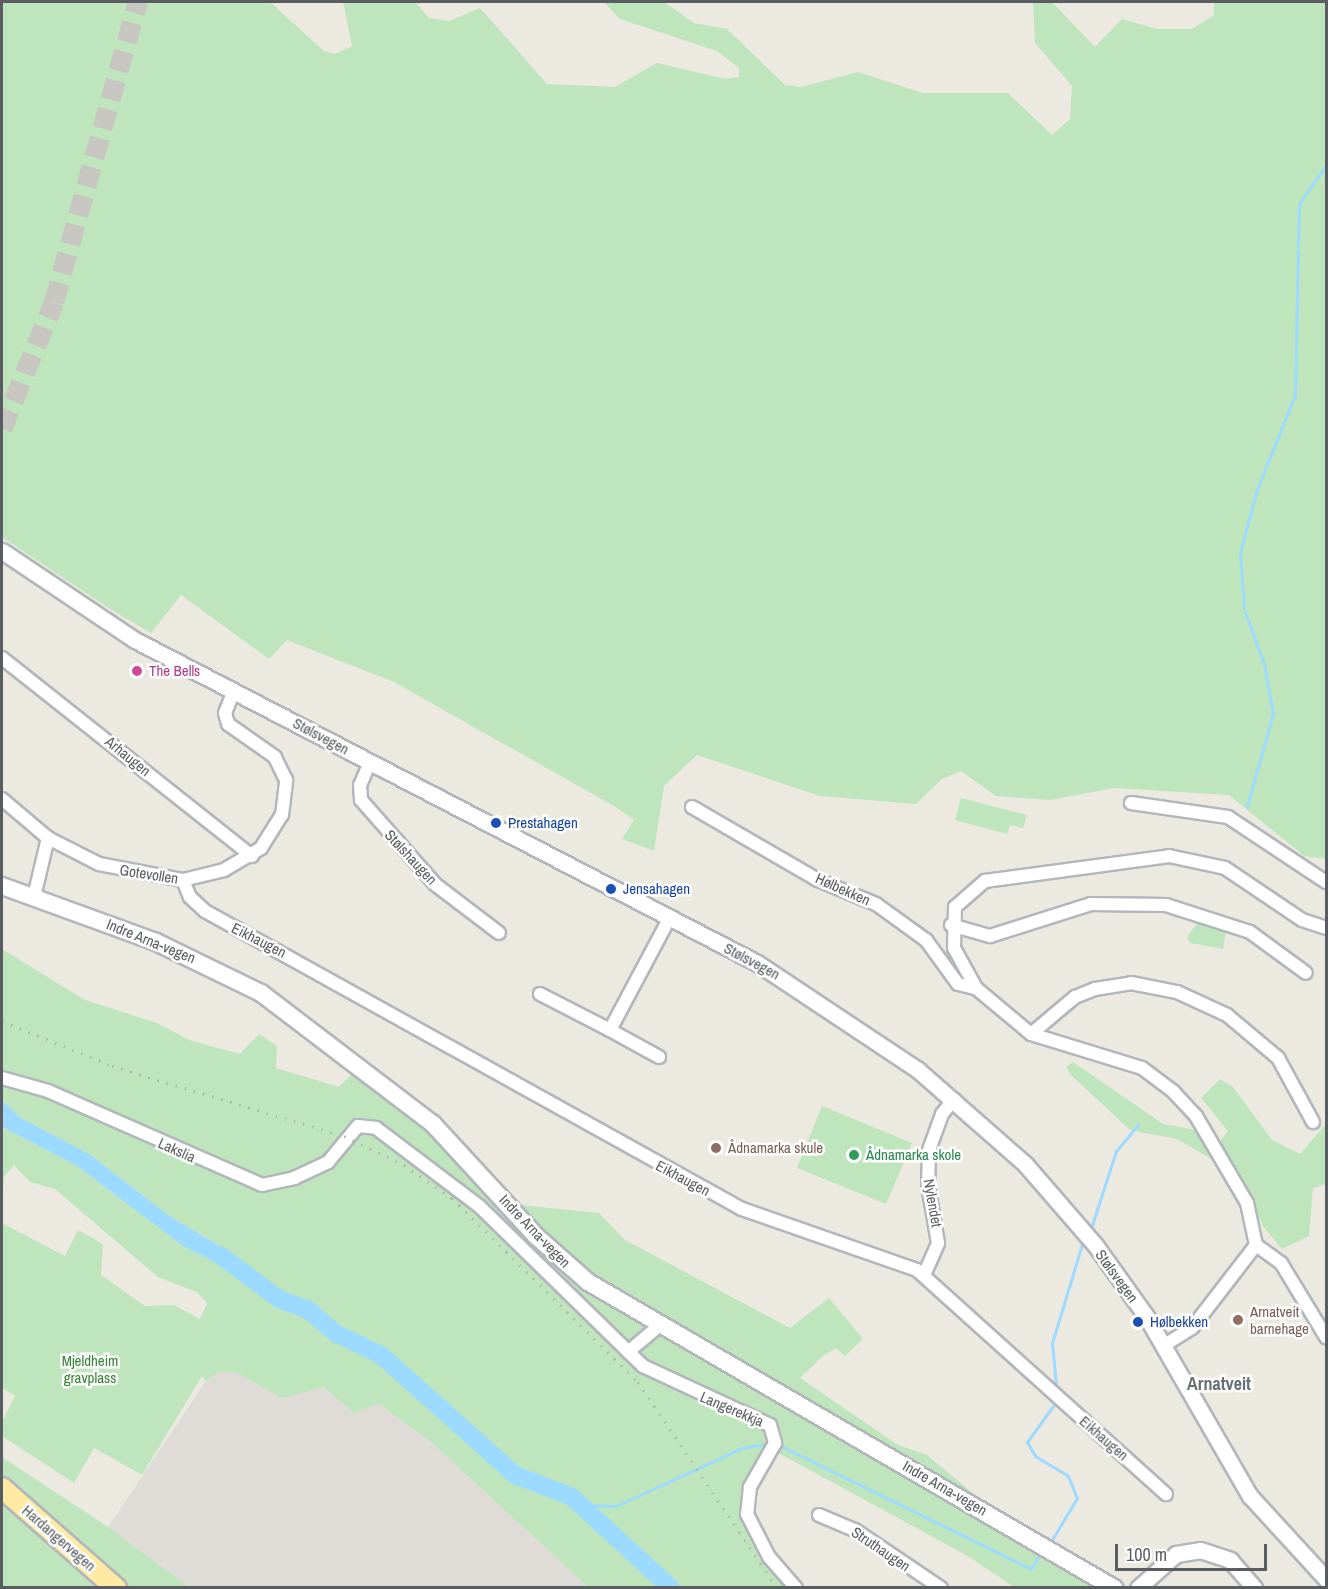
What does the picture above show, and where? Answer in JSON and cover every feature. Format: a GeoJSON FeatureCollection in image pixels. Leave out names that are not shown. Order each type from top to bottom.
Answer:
{"type":"FeatureCollection","features":[{"type":"Feature","properties":{"kind":"main road","name":"Indre Arna-vegen"},"geometry":{"type":"LineString","coordinates":[[2,886],[183,953],[261,993],[433,1124],[568,1266],[660,1325],[1114,1587]]}},
{"type":"Feature","properties":{"kind":"main road","name":"Hardangervegen"},"geometry":{"type":"LineString","coordinates":[[2,1488],[116,1587]]}},
{"type":"Feature","properties":{"kind":"street","name":"Stølsvegen"},"geometry":{"type":"LineString","coordinates":[[2,551],[104,621],[802,989],[954,1099],[1075,1220],[1132,1294],[1250,1496],[1326,1578]]}},
{"type":"Feature","properties":{"kind":"street","name":"Arhaugen"},"geometry":{"type":"LineString","coordinates":[[2,658],[252,856]]}},
{"type":"Feature","properties":{"kind":"street","name":"Gotevollen"},"geometry":{"type":"LineString","coordinates":[[2,799],[48,838],[99,864],[183,880],[215,873],[252,856],[282,815],[286,780],[275,757],[228,724],[225,713],[234,691]]}},
{"type":"Feature","properties":{"kind":"street","name":"Stølshaugen"},"geometry":{"type":"LineString","coordinates":[[370,762],[358,793],[366,806],[436,885],[499,933]]}},
{"type":"Feature","properties":{"kind":"street"},"geometry":{"type":"LineString","coordinates":[[1131,803],[1228,817],[1326,882]]}},
{"type":"Feature","properties":{"kind":"street","name":"Hølbekken"},"geometry":{"type":"LineString","coordinates":[[692,807],[818,880],[876,904],[926,940],[958,984],[976,988]]}},
{"type":"Feature","properties":{"kind":"street"},"geometry":{"type":"LineString","coordinates":[[34,897],[48,838]]}},
{"type":"Feature","properties":{"kind":"street"},"geometry":{"type":"LineString","coordinates":[[1306,973],[1250,932],[1166,905],[1091,904],[990,936],[951,925],[962,897],[985,881],[1160,856],[1225,868],[1302,920],[1326,928]]}},
{"type":"Feature","properties":{"kind":"street","name":"Eikhaugen"},"geometry":{"type":"LineString","coordinates":[[183,880],[190,897],[205,911],[742,1209],[924,1275],[1166,1494]]}},
{"type":"Feature","properties":{"kind":"street"},"geometry":{"type":"LineString","coordinates":[[610,1030],[669,919]]}},
{"type":"Feature","properties":{"kind":"street","name":"Hølbekken"},"geometry":{"type":"LineString","coordinates":[[951,925],[954,948],[976,988],[1031,1034],[1142,1068],[1186,1102],[1247,1203],[1256,1245]]}},
{"type":"Feature","properties":{"kind":"street"},"geometry":{"type":"LineString","coordinates":[[1031,1034],[1075,997],[1095,989],[1131,983],[1177,992],[1227,1015],[1278,1058],[1313,1122]]}},
{"type":"Feature","properties":{"kind":"street"},"geometry":{"type":"LineString","coordinates":[[540,994],[659,1057]]}},
{"type":"Feature","properties":{"kind":"street","name":"Lakslia"},"geometry":{"type":"LineString","coordinates":[[2,1078],[48,1091],[262,1185],[315,1169],[363,1124],[376,1128],[456,1187],[628,1352]]}},
{"type":"Feature","properties":{"kind":"street","name":"Nylendet"},"geometry":{"type":"LineString","coordinates":[[924,1275],[938,1243],[927,1168],[929,1150],[942,1114],[954,1099]]}},
{"type":"Feature","properties":{"kind":"street"},"geometry":{"type":"LineString","coordinates":[[1163,1346],[1192,1328],[1256,1245],[1284,1268],[1326,1338]]}},
{"type":"Feature","properties":{"kind":"street"},"geometry":{"type":"LineString","coordinates":[[628,1352],[660,1325]]}},
{"type":"Feature","properties":{"kind":"street","name":"Langerekkja"},"geometry":{"type":"LineString","coordinates":[[628,1352],[664,1379],[773,1429],[773,1450],[750,1487],[747,1514],[764,1550],[796,1587]]}},
{"type":"Feature","properties":{"kind":"street","name":"Struthaugen"},"geometry":{"type":"LineString","coordinates":[[819,1515],[855,1530],[940,1587]]}},
{"type":"Feature","properties":{"kind":"street"},"geometry":{"type":"LineString","coordinates":[[1138,1587],[1176,1554],[1200,1550],[1230,1560],[1254,1587]]}},
{"type":"Feature","properties":{"kind":"shaded area"},"geometry":{"type":"Polygon","coordinates":[[[218,1372],[237,1373],[282,1398],[315,1387],[331,1389],[354,1413],[379,1404],[431,1442],[588,1587],[189,1587],[108,1527],[206,1381],[218,1372]]]}},
{"type":"Feature","properties":{"kind":"green space"},"geometry":{"type":"Polygon","coordinates":[[[2,2],[270,2],[324,51],[335,54],[352,46],[343,2],[415,2],[429,18],[449,21],[480,8],[547,84],[615,87],[657,63],[725,79],[739,77],[739,68],[717,51],[620,19],[604,2],[664,2],[694,23],[727,29],[785,85],[801,87],[858,72],[923,93],[1008,93],[1052,135],[1070,119],[1072,86],[1035,43],[1033,2],[1052,2],[1095,47],[1122,19],[1157,29],[1192,29],[1214,15],[1214,2],[1326,2],[1326,859],[1304,856],[1229,795],[1114,788],[1050,800],[996,796],[961,771],[942,779],[916,804],[820,796],[697,755],[664,786],[654,851],[622,839],[634,820],[614,806],[394,682],[287,640],[269,659],[181,595],[151,633],[110,609],[2,537],[2,2]]]}},
{"type":"Feature","properties":{"kind":"green space"},"geometry":{"type":"Polygon","coordinates":[[[961,798],[1027,815],[1023,828],[1010,825],[1007,834],[955,820],[961,798]]]}},
{"type":"Feature","properties":{"kind":"green space"},"geometry":{"type":"Polygon","coordinates":[[[1203,916],[1227,925],[1223,949],[1190,943],[1187,937],[1203,916]]]}},
{"type":"Feature","properties":{"kind":"green space","name":"Mjeldheim gravplass"},"geometry":{"type":"Polygon","coordinates":[[[2,949],[85,1000],[157,1023],[189,1040],[240,1054],[259,1034],[277,1046],[276,1068],[339,1087],[356,1070],[435,1133],[501,1203],[599,1213],[625,1240],[790,1328],[829,1298],[863,1339],[845,1356],[836,1348],[823,1356],[800,1378],[898,1445],[927,1455],[975,1495],[974,1511],[1095,1587],[1014,1587],[966,1555],[773,1450],[755,1477],[747,1514],[796,1587],[588,1587],[431,1442],[379,1404],[354,1413],[324,1387],[282,1398],[237,1373],[218,1372],[206,1381],[202,1376],[142,1475],[94,1448],[74,1483],[2,1436],[2,1422],[15,1396],[2,1388],[2,1223],[65,1256],[78,1230],[103,1244],[101,1275],[145,1306],[174,1305],[200,1319],[207,1303],[197,1292],[158,1277],[55,1189],[30,1182],[14,1165],[4,1177],[2,1196],[2,1127],[77,1166],[183,1246],[228,1269],[241,1267],[235,1255],[171,1217],[89,1154],[21,1118],[2,1100],[2,949]]]}},
{"type":"Feature","properties":{"kind":"green space"},"geometry":{"type":"Polygon","coordinates":[[[1073,1062],[1163,1124],[1196,1130],[1217,1145],[1228,1131],[1201,1098],[1220,1079],[1233,1087],[1272,1140],[1300,1154],[1326,1124],[1326,1184],[1313,1188],[1309,1236],[1282,1249],[1263,1226],[1236,1173],[1177,1139],[1130,1130],[1071,1075],[1066,1067],[1073,1062]]]}},
{"type":"Feature","properties":{"kind":"green space","name":"Ådnamarka skole"},"geometry":{"type":"Polygon","coordinates":[[[822,1106],[912,1143],[886,1204],[797,1168],[822,1106]]]}},
{"type":"Feature","properties":{"kind":"green space"},"geometry":{"type":"Polygon","coordinates":[[[2,1457],[108,1527],[189,1587],[2,1588],[2,1457]]]}},
{"type":"Feature","properties":{"kind":"water"},"geometry":{"type":"Polygon","coordinates":[[[2,1100],[21,1118],[89,1154],[171,1217],[235,1255],[241,1267],[228,1269],[183,1246],[77,1166],[2,1127],[2,1100]]]}},
{"type":"Feature","properties":{"kind":"waterway"},"geometry":{"type":"LineString","coordinates":[[1298,246],[1299,204],[1326,165]]}},
{"type":"Feature","properties":{"kind":"waterway"},"geometry":{"type":"LineString","coordinates":[[1244,608],[1240,553],[1257,489],[1295,395],[1298,250]]}},
{"type":"Feature","properties":{"kind":"waterway"},"geometry":{"type":"LineString","coordinates":[[1245,612],[1264,664],[1273,714],[1247,806]]}},
{"type":"Feature","properties":{"kind":"waterway"},"geometry":{"type":"LineString","coordinates":[[1091,1228],[1116,1151],[1138,1125]]}},
{"type":"Feature","properties":{"kind":"waterway"},"geometry":{"type":"LineString","coordinates":[[1056,1385],[1052,1343],[1083,1241]]}},
{"type":"Feature","properties":{"kind":"waterway"},"geometry":{"type":"LineString","coordinates":[[220,1255],[279,1299],[307,1309],[337,1334],[381,1355],[515,1475],[572,1497],[671,1588]]}},
{"type":"Feature","properties":{"kind":"waterway"},"geometry":{"type":"LineString","coordinates":[[1053,1406],[1027,1442],[1035,1456],[1068,1476],[1077,1498],[1053,1538]]}},
{"type":"Feature","properties":{"kind":"waterway"},"geometry":{"type":"LineString","coordinates":[[583,1505],[616,1506],[742,1448],[770,1443]]}},
{"type":"Feature","properties":{"kind":"waterway"},"geometry":{"type":"LineString","coordinates":[[777,1444],[1031,1569],[1041,1551]]}},
{"type":"Feature","properties":{"kind":"tunnel"},"geometry":{"type":"LineString","coordinates":[[2,429],[54,302],[138,2]]}},
{"type":"Feature","properties":{"kind":"railway"},"geometry":{"type":"LineString","coordinates":[[2,1021],[112,1066],[344,1136],[404,1165],[452,1198],[638,1382],[777,1588]]}},
{"type":"Feature","properties":{"kind":"place","name":"The Bells"},"geometry":{"type":"Point","coordinates":[137,671]}},
{"type":"Feature","properties":{"kind":"place","name":"Prestahagen"},"geometry":{"type":"Point","coordinates":[496,823]}},
{"type":"Feature","properties":{"kind":"place","name":"Jensahagen"},"geometry":{"type":"Point","coordinates":[611,889]}},
{"type":"Feature","properties":{"kind":"place","name":"Ådnamarka skule"},"geometry":{"type":"Point","coordinates":[716,1148]}},
{"type":"Feature","properties":{"kind":"place","name":"Ådnamarka skole"},"geometry":{"type":"Point","coordinates":[854,1155]}},
{"type":"Feature","properties":{"kind":"place","name":"Arnatveit barnehage"},"geometry":{"type":"Point","coordinates":[1238,1320]}},
{"type":"Feature","properties":{"kind":"place","name":"Hølbekken"},"geometry":{"type":"Point","coordinates":[1138,1322]}},
{"type":"Feature","properties":{"kind":"district","name":"Arnatveit"},"geometry":{"type":"Point","coordinates":[1219,1384]}}]}
